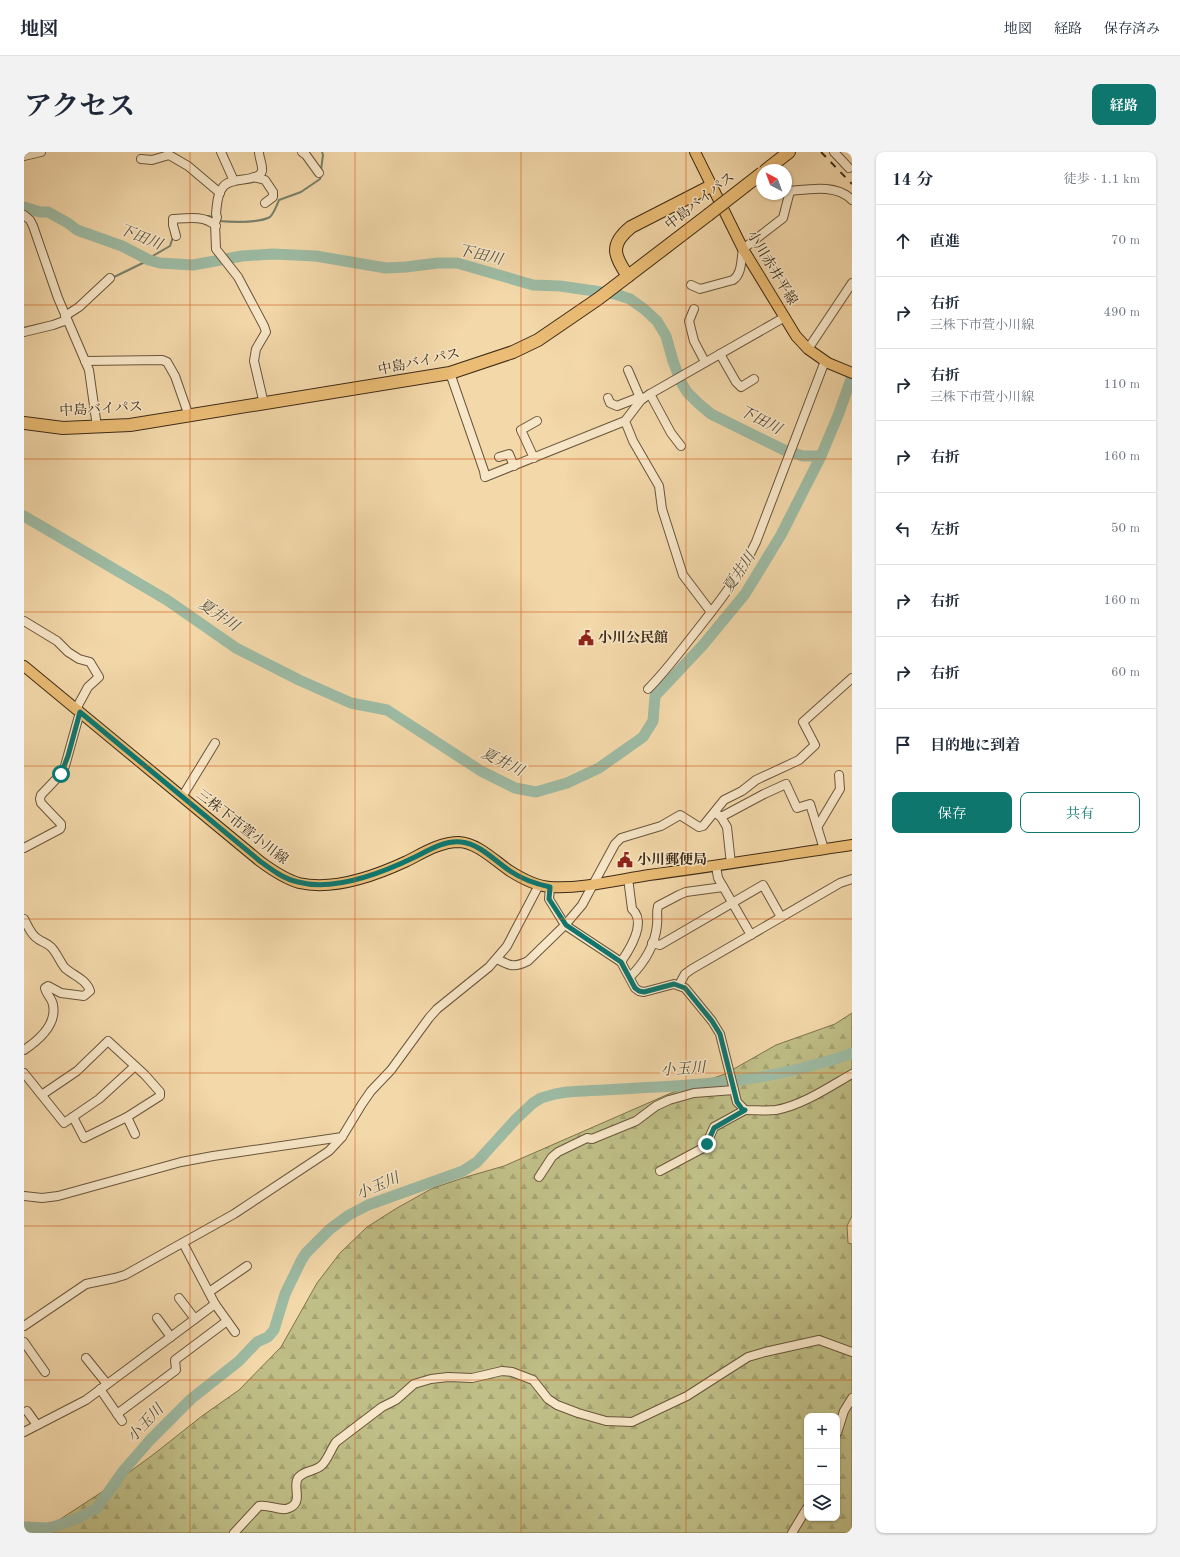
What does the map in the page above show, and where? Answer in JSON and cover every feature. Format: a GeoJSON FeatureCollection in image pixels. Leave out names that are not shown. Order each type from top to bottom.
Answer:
{"type":"FeatureCollection","features":[{"type":"Feature","properties":{"kind":"highway"},"geometry":{"type":"LineString","coordinates":[[774,164],[789,152]]}},
{"type":"Feature","properties":{"kind":"highway","name":"中島バイパス"},"geometry":{"type":"LineString","coordinates":[[24,423],[63,428],[130,425],[450,373],[513,352],[538,340],[598,299],[756,178]]}},
{"type":"Feature","properties":{"kind":"highway"},"geometry":{"type":"LineString","coordinates":[[628,276],[616,256],[616,245],[621,235],[631,227],[711,186]]}},
{"type":"Feature","properties":{"kind":"main road","name":"小川赤井平線"},"geometry":{"type":"LineString","coordinates":[[695,152],[743,250],[796,336],[808,349],[827,362],[852,373]]}},
{"type":"Feature","properties":{"kind":"main road","name":"三株下市萱小川線"},"geometry":{"type":"LineString","coordinates":[[24,666],[261,862],[276,873],[297,882],[315,885],[334,884],[365,877],[396,866],[447,843],[461,842],[474,846],[510,871],[539,885],[550,887],[594,884],[852,845]]}},
{"type":"Feature","properties":{"kind":"street"},"geometry":{"type":"LineString","coordinates":[[24,156],[41,152]]}},
{"type":"Feature","properties":{"kind":"street"},"geometry":{"type":"LineString","coordinates":[[221,152],[234,181]]}},
{"type":"Feature","properties":{"kind":"street"},"geometry":{"type":"LineString","coordinates":[[254,178],[259,175],[262,170],[259,152]]}},
{"type":"Feature","properties":{"kind":"street"},"geometry":{"type":"LineString","coordinates":[[302,152],[306,155],[319,174]]}},
{"type":"Feature","properties":{"kind":"street"},"geometry":{"type":"LineString","coordinates":[[835,152],[849,168]]}},
{"type":"Feature","properties":{"kind":"street"},"geometry":{"type":"LineString","coordinates":[[141,159],[152,160],[169,155],[188,166],[220,193]]}},
{"type":"Feature","properties":{"kind":"street"},"geometry":{"type":"LineString","coordinates":[[264,404],[254,361],[256,349],[266,332],[245,289],[216,249],[216,214],[220,193],[226,183],[234,181],[254,178],[266,180],[273,192],[273,197],[265,203]]}},
{"type":"Feature","properties":{"kind":"street"},"geometry":{"type":"LineString","coordinates":[[691,285],[700,289],[733,280],[737,277],[740,271],[743,250],[783,218],[790,191],[813,188],[840,191],[852,200]]}},
{"type":"Feature","properties":{"kind":"street"},"geometry":{"type":"LineString","coordinates":[[24,214],[33,226],[52,282],[86,361],[92,382],[96,427]]}},
{"type":"Feature","properties":{"kind":"street"},"geometry":{"type":"LineString","coordinates":[[176,236],[172,225],[173,219],[206,219],[216,222]]}},
{"type":"Feature","properties":{"kind":"street"},"geometry":{"type":"LineString","coordinates":[[24,332],[54,325],[67,318],[110,278]]}},
{"type":"Feature","properties":{"kind":"street"},"geometry":{"type":"LineString","coordinates":[[808,349],[852,283]]}},
{"type":"Feature","properties":{"kind":"street"},"geometry":{"type":"LineString","coordinates":[[694,309],[690,321],[694,341],[705,362]]}},
{"type":"Feature","properties":{"kind":"street"},"geometry":{"type":"LineString","coordinates":[[608,398],[610,404],[617,406],[650,394],[785,317]]}},
{"type":"Feature","properties":{"kind":"street"},"geometry":{"type":"LineString","coordinates":[[720,354],[740,387],[754,379]]}},
{"type":"Feature","properties":{"kind":"street"},"geometry":{"type":"LineString","coordinates":[[86,361],[162,360],[167,362],[175,376],[188,416]]}},
{"type":"Feature","properties":{"kind":"street"},"geometry":{"type":"LineString","coordinates":[[648,689],[661,676],[711,612],[738,575],[748,558],[756,542],[792,446],[827,362]]}},
{"type":"Feature","properties":{"kind":"street"},"geometry":{"type":"LineString","coordinates":[[628,370],[640,398]]}},
{"type":"Feature","properties":{"kind":"street"},"geometry":{"type":"LineString","coordinates":[[450,373],[484,470],[485,477],[625,421],[640,398]]}},
{"type":"Feature","properties":{"kind":"street"},"geometry":{"type":"LineString","coordinates":[[650,394],[671,433],[681,446]]}},
{"type":"Feature","properties":{"kind":"street"},"geometry":{"type":"LineString","coordinates":[[534,458],[521,430],[537,421]]}},
{"type":"Feature","properties":{"kind":"street"},"geometry":{"type":"LineString","coordinates":[[625,421],[633,441],[659,486],[662,509],[683,575],[711,612]]}},
{"type":"Feature","properties":{"kind":"street"},"geometry":{"type":"LineString","coordinates":[[499,457],[509,454],[514,466]]}},
{"type":"Feature","properties":{"kind":"street"},"geometry":{"type":"LineString","coordinates":[[24,621],[57,641],[68,652],[79,659],[90,662],[99,677],[88,687],[78,710],[65,766],[61,774],[41,795],[41,803],[61,824],[61,827],[60,829],[24,848]]}},
{"type":"Feature","properties":{"kind":"street"},"geometry":{"type":"LineString","coordinates":[[718,815],[724,800],[742,791],[756,780],[799,760],[815,745],[803,722],[851,680]]}},
{"type":"Feature","properties":{"kind":"street"},"geometry":{"type":"LineString","coordinates":[[182,797],[215,742]]}},
{"type":"Feature","properties":{"kind":"street"},"geometry":{"type":"LineString","coordinates":[[818,826],[840,788],[839,776]]}},
{"type":"Feature","properties":{"kind":"street"},"geometry":{"type":"LineString","coordinates":[[497,959],[508,965],[514,966],[528,961],[566,925],[582,905],[615,844],[621,838],[661,826],[680,816],[699,827],[703,826],[718,815],[786,784],[797,808],[810,804],[824,849]]}},
{"type":"Feature","properties":{"kind":"street"},"geometry":{"type":"LineString","coordinates":[[718,815],[726,827],[731,864]]}},
{"type":"Feature","properties":{"kind":"street"},"geometry":{"type":"LineString","coordinates":[[716,866],[718,878],[751,934]]}},
{"type":"Feature","properties":{"kind":"street"},"geometry":{"type":"LineString","coordinates":[[621,962],[633,940],[638,921],[635,912],[632,909],[628,878]]}},
{"type":"Feature","properties":{"kind":"street"},"geometry":{"type":"LineString","coordinates":[[679,985],[685,974],[692,969],[840,883],[852,879]]}},
{"type":"Feature","properties":{"kind":"street"},"geometry":{"type":"LineString","coordinates":[[24,1326],[86,1284],[125,1275],[234,1214],[328,1151],[342,1137],[371,1091],[392,1070],[426,1021],[437,1009],[497,959],[507,946],[539,885]]}},
{"type":"Feature","properties":{"kind":"street"},"geometry":{"type":"LineString","coordinates":[[652,943],[660,945],[763,885],[781,917]]}},
{"type":"Feature","properties":{"kind":"street"},"geometry":{"type":"LineString","coordinates":[[550,887],[549,899],[566,925],[621,962],[635,988],[639,991],[644,992],[668,984],[679,985],[685,988],[720,1034],[737,1102],[742,1109],[745,1110]]}},
{"type":"Feature","properties":{"kind":"street"},"geometry":{"type":"LineString","coordinates":[[630,977],[648,953],[652,943],[657,926],[656,913],[658,906],[686,892],[723,887]]}},
{"type":"Feature","properties":{"kind":"street"},"geometry":{"type":"LineString","coordinates":[[24,919],[36,939],[52,948],[64,967],[83,980],[90,991],[84,996],[61,993],[48,986],[46,991],[52,1002],[54,1010],[51,1022],[46,1031],[34,1043],[24,1050]]}},
{"type":"Feature","properties":{"kind":"street"},"geometry":{"type":"LineString","coordinates":[[42,1094],[77,1071],[108,1041],[160,1092],[160,1096],[127,1117],[84,1138],[73,1117]]}},
{"type":"Feature","properties":{"kind":"street"},"geometry":{"type":"LineString","coordinates":[[24,1073],[64,1123],[99,1099],[135,1066]]}},
{"type":"Feature","properties":{"kind":"street"},"geometry":{"type":"LineString","coordinates":[[660,1171],[705,1147],[714,1128],[745,1110],[776,1110],[784,1108],[805,1100],[852,1074]]}},
{"type":"Feature","properties":{"kind":"street"},"geometry":{"type":"LineString","coordinates":[[539,1177],[548,1163],[558,1152],[587,1138],[592,1138],[636,1121],[656,1106],[669,1100],[694,1093],[733,1088]]}},
{"type":"Feature","properties":{"kind":"street"},"geometry":{"type":"LineString","coordinates":[[127,1117],[135,1134]]}},
{"type":"Feature","properties":{"kind":"street"},"geometry":{"type":"LineString","coordinates":[[24,1196],[42,1198],[58,1196],[181,1162],[342,1137]]}},
{"type":"Feature","properties":{"kind":"street"},"geometry":{"type":"LineString","coordinates":[[183,1243],[215,1304],[235,1332]]}},
{"type":"Feature","properties":{"kind":"street"},"geometry":{"type":"LineString","coordinates":[[208,1292],[248,1266]]}},
{"type":"Feature","properties":{"kind":"street"},"geometry":{"type":"LineString","coordinates":[[179,1298],[195,1319]]}},
{"type":"Feature","properties":{"kind":"street"},"geometry":{"type":"LineString","coordinates":[[24,1432],[86,1400],[215,1304]]}},
{"type":"Feature","properties":{"kind":"street"},"geometry":{"type":"LineString","coordinates":[[157,1318],[171,1337]]}},
{"type":"Feature","properties":{"kind":"street"},"geometry":{"type":"LineString","coordinates":[[86,1358],[104,1387],[120,1418],[176,1370],[175,1360],[227,1321]]}},
{"type":"Feature","properties":{"kind":"street"},"geometry":{"type":"LineString","coordinates":[[234,1533],[259,1506],[265,1505],[287,1510],[292,1507],[296,1502],[298,1495],[296,1483],[298,1478],[308,1471],[316,1470],[322,1465],[336,1442],[382,1407],[396,1400],[414,1384],[431,1379],[448,1377],[472,1378],[502,1371],[512,1372],[534,1380],[548,1399],[557,1405],[606,1421],[632,1422],[687,1396],[748,1357],[815,1340],[819,1340],[852,1352]]}},
{"type":"Feature","properties":{"kind":"street"},"geometry":{"type":"LineString","coordinates":[[24,1342],[45,1372]]}},
{"type":"Feature","properties":{"kind":"street"},"geometry":{"type":"LineString","coordinates":[[840,1424],[844,1411],[852,1398]]}},
{"type":"Feature","properties":{"kind":"street"},"geometry":{"type":"LineString","coordinates":[[27,1411],[37,1425]]}},
{"type":"Feature","properties":{"kind":"street"},"geometry":{"type":"LineString","coordinates":[[792,1533],[804,1513]]}},
{"type":"Feature","properties":{"kind":"green space"},"geometry":{"type":"Polygon","coordinates":[[[852,1013],[852,1216],[847,1226],[848,1243],[852,1244],[852,1533],[39,1533],[105,1490],[202,1416],[239,1390],[281,1347],[317,1283],[340,1253],[367,1227],[433,1188],[504,1166],[671,1093],[725,1074],[776,1045],[835,1024],[852,1013]]]}},
{"type":"Feature","properties":{"kind":"waterway"},"geometry":{"type":"LineString","coordinates":[[321,170],[322,152]]}},
{"type":"Feature","properties":{"kind":"waterway"},"geometry":{"type":"LineString","coordinates":[[218,221],[252,221],[270,217],[279,200],[301,192],[320,179],[321,175]]}},
{"type":"Feature","properties":{"kind":"waterway","name":"下田川"},"geometry":{"type":"LineString","coordinates":[[24,207],[40,212],[48,212],[68,223],[77,230],[122,246],[149,260],[160,263],[193,265],[242,256],[273,254],[316,256],[386,268],[438,263],[457,263],[533,285],[560,286],[615,294],[630,299],[657,321],[666,336],[681,382],[687,392],[711,414],[784,450],[803,456],[821,456]]}},
{"type":"Feature","properties":{"kind":"waterway"},"geometry":{"type":"LineString","coordinates":[[206,216],[215,219]]}},
{"type":"Feature","properties":{"kind":"waterway"},"geometry":{"type":"LineString","coordinates":[[150,260],[151,257],[170,246],[173,237]]}},
{"type":"Feature","properties":{"kind":"waterway"},"geometry":{"type":"LineString","coordinates":[[112,278],[149,260]]}},
{"type":"Feature","properties":{"kind":"waterway","name":"夏井川"},"geometry":{"type":"LineString","coordinates":[[24,516],[167,600],[236,648],[299,680],[351,703],[387,710],[481,771],[515,788],[536,792],[567,783],[599,768],[643,737],[653,721],[655,696],[703,645],[745,594],[781,535],[821,456],[839,413],[852,376]]}},
{"type":"Feature","properties":{"kind":"waterway","name":"小玉川"},"geometry":{"type":"LineString","coordinates":[[24,1527],[47,1528],[56,1526],[76,1519],[97,1508],[124,1470],[150,1440],[191,1399],[239,1361],[257,1342],[268,1337],[274,1330],[285,1294],[301,1261],[306,1253],[330,1229],[349,1215],[368,1205],[463,1171],[477,1162],[516,1119],[533,1103],[541,1098],[567,1092],[693,1085],[756,1078],[786,1072],[852,1053]]}},
{"type":"Feature","properties":{"kind":"railway"},"geometry":{"type":"LineString","coordinates":[[821,152],[852,184]]}},
{"type":"Feature","properties":{"kind":"place","name":"小川公民館"},"geometry":{"type":"Point","coordinates":[586,638]}},
{"type":"Feature","properties":{"kind":"place","name":"小川郵便局"},"geometry":{"type":"Point","coordinates":[625,860]}},
{"type":"Feature","properties":{"kind":"route"},"geometry":{"type":"LineString","coordinates":[[61,774],[65,766],[80,712],[261,862],[276,873],[297,882],[315,885],[334,884],[365,877],[396,866],[447,843],[461,842],[474,846],[486,853],[510,871],[539,885],[550,887],[549,899],[552,906],[566,925],[621,962],[635,988],[644,992],[668,984],[679,985],[685,988],[712,1021],[720,1034],[737,1102],[739,1106],[745,1110],[714,1128],[707,1144]]}}]}
